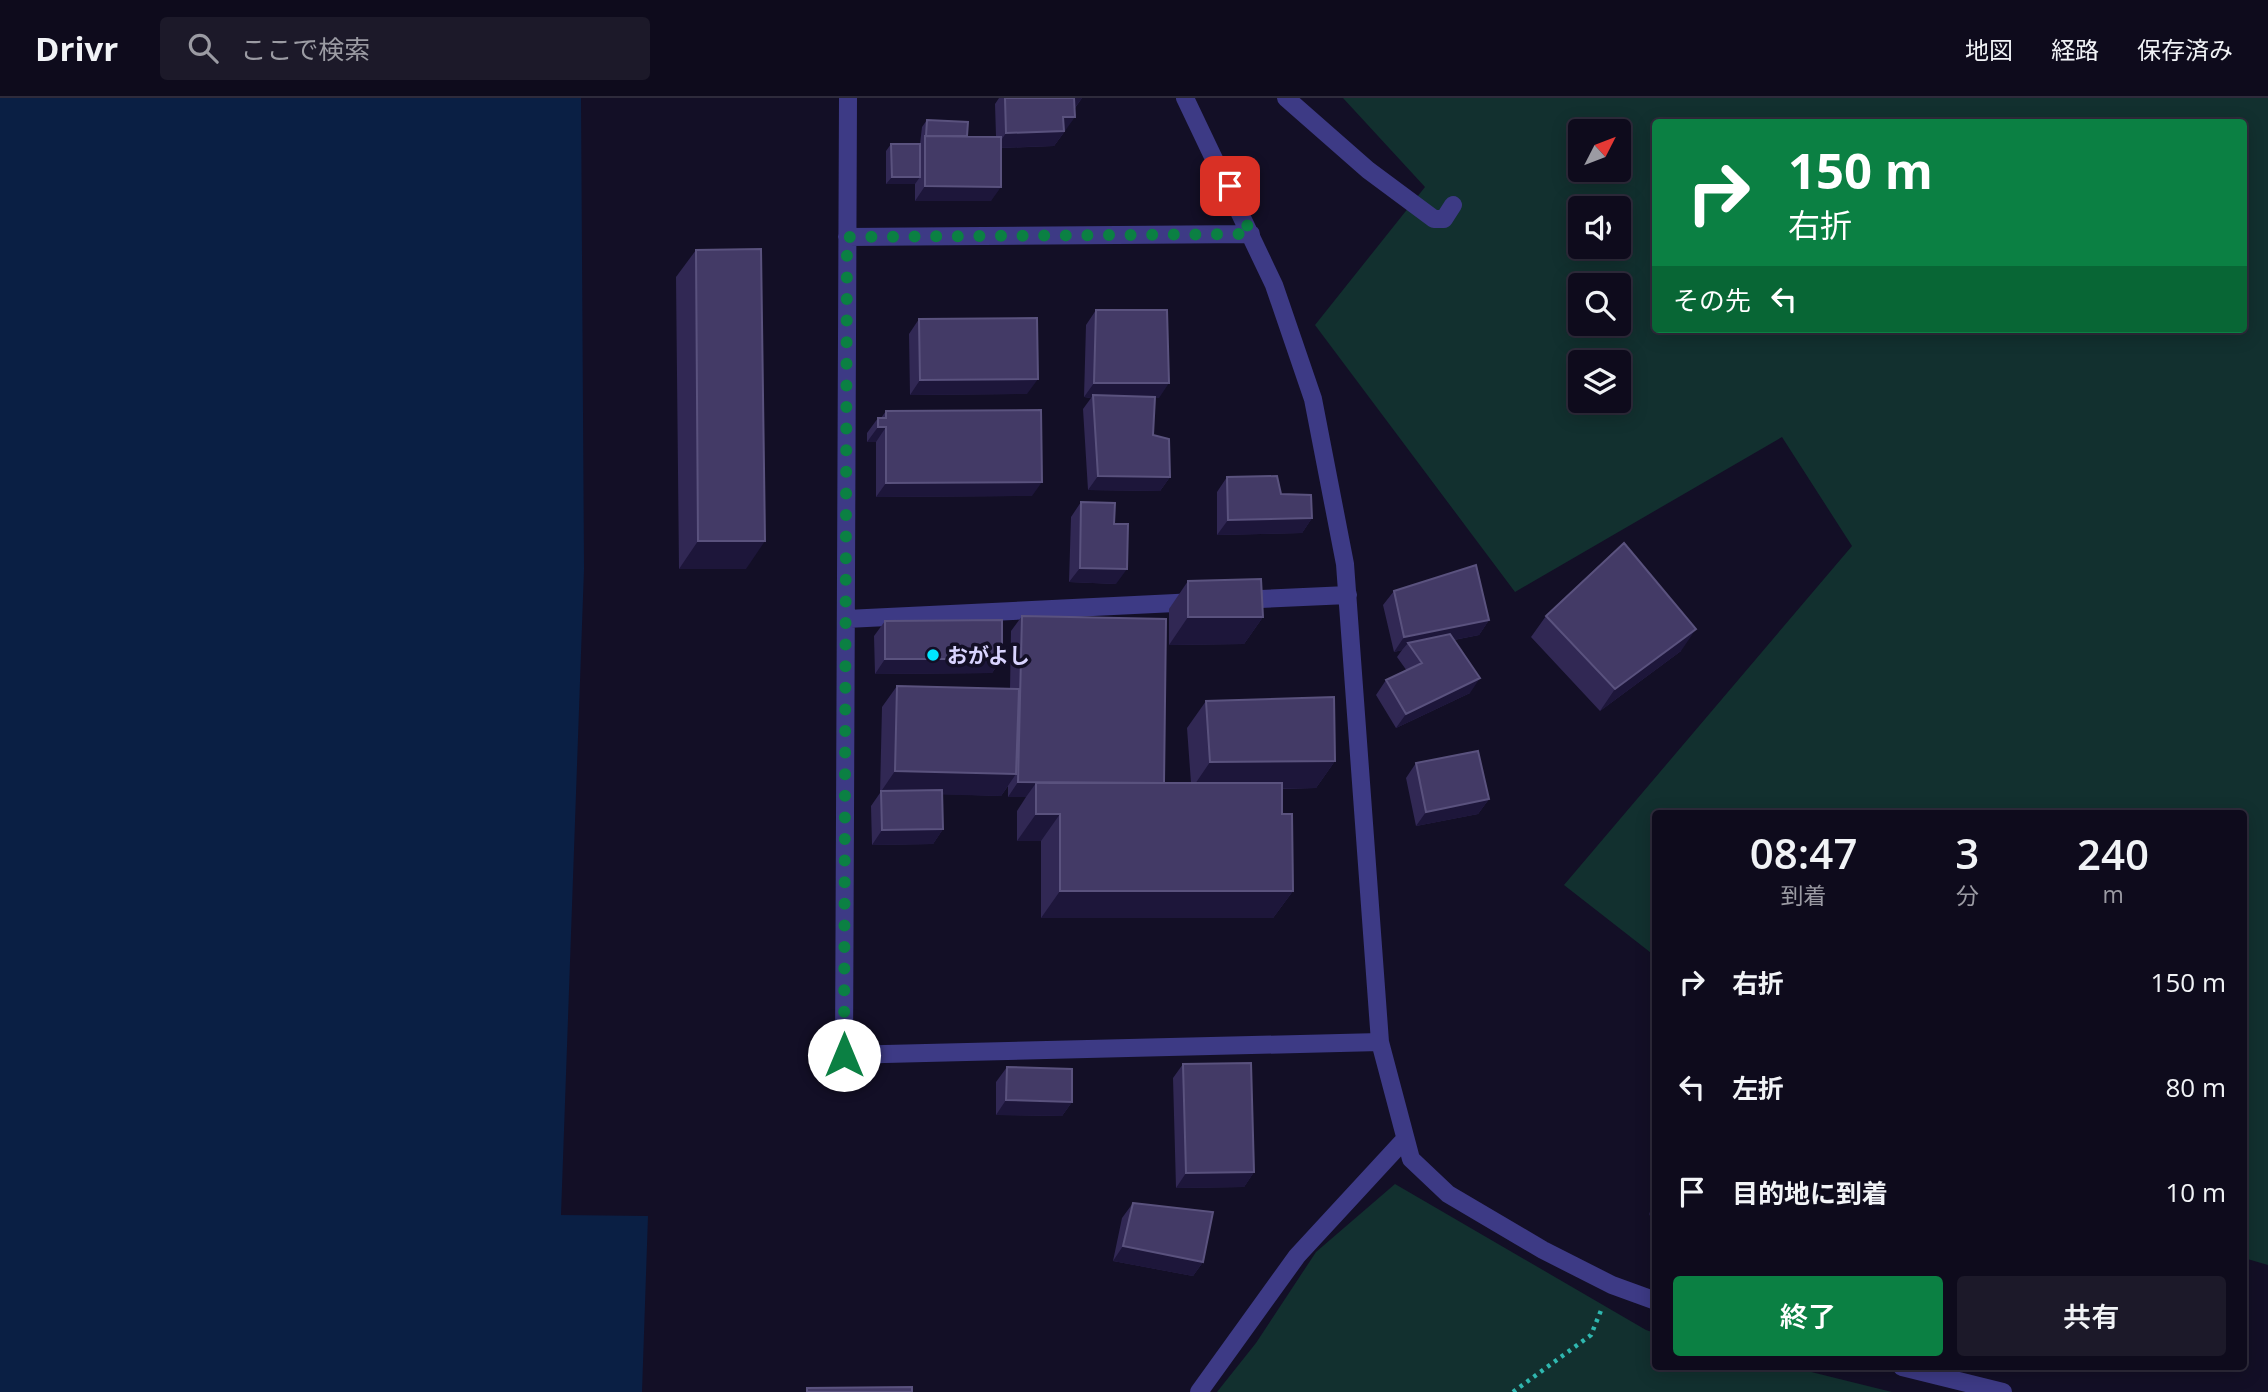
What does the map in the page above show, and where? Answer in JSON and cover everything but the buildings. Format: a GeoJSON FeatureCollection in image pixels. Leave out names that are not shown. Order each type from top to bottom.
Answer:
{"type":"FeatureCollection","features":[{"type":"Feature","properties":{"kind":"street"},"geometry":{"type":"LineString","coordinates":[[848,98],[844,1055],[1380,1042]]}},
{"type":"Feature","properties":{"kind":"street"},"geometry":{"type":"LineString","coordinates":[[1185,98],[1274,285],[1313,398],[1345,564],[1380,1042],[1411,1159],[1448,1194],[1544,1250],[1612,1285],[1652,1300]]}},
{"type":"Feature","properties":{"kind":"street"},"geometry":{"type":"LineString","coordinates":[[1286,98],[1368,170],[1434,219],[1444,219],[1453,205]]}},
{"type":"Feature","properties":{"kind":"street"},"geometry":{"type":"LineString","coordinates":[[847,237],[1251,234]]}},
{"type":"Feature","properties":{"kind":"street"},"geometry":{"type":"LineString","coordinates":[[846,619],[1348,595]]}},
{"type":"Feature","properties":{"kind":"street"},"geometry":{"type":"LineString","coordinates":[[1199,1392],[1297,1256],[1405,1139]]}},
{"type":"Feature","properties":{"kind":"street"},"geometry":{"type":"LineString","coordinates":[[1914,1370],[2003,1392]]}},
{"type":"Feature","properties":{"kind":"path"},"geometry":{"type":"LineString","coordinates":[[1513,1392],[1591,1335],[1612,1285]]}},
{"type":"Feature","properties":{"kind":"green space"},"geometry":{"type":"Polygon","coordinates":[[[1343,98],[2268,98],[2268,1265],[2247,1259],[2247,810],[1652,810],[1652,954],[1564,885],[1852,546],[1782,437],[1515,592],[1315,325],[1425,187],[1343,98]]]}},
{"type":"Feature","properties":{"kind":"green space"},"geometry":{"type":"Polygon","coordinates":[[[1395,1184],[1652,1332],[1652,1370],[1803,1370],[1892,1392],[1217,1392],[1256,1343],[1316,1252],[1395,1184]]]}},
{"type":"Feature","properties":{"kind":"water"},"geometry":{"type":"Polygon","coordinates":[[[0,98],[581,98],[584,569],[561,1215],[648,1216],[642,1392],[0,1392],[0,98]]]}},
{"type":"Feature","properties":{"kind":"place","name":"おがよし"},"geometry":{"type":"Point","coordinates":[933,655]}},
{"type":"Feature","properties":{"kind":"route"},"geometry":{"type":"LineString","coordinates":[[844,1055],[847,237],[1251,234],[1230,186]]}}]}
